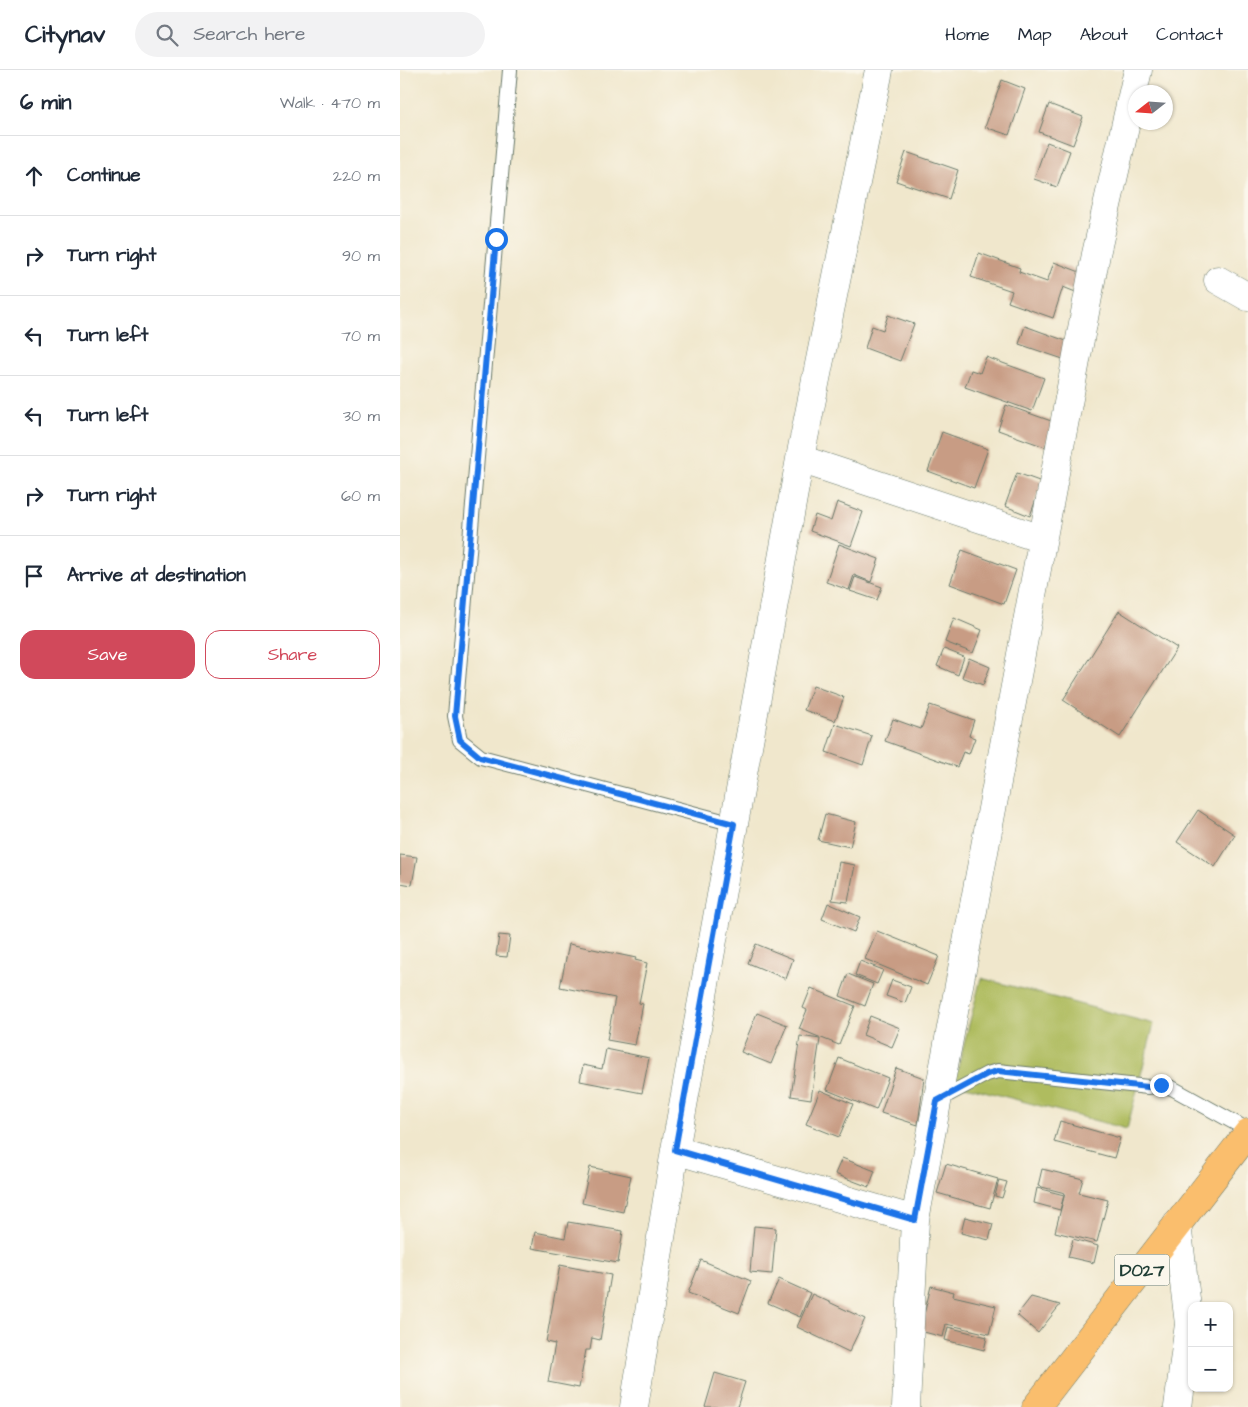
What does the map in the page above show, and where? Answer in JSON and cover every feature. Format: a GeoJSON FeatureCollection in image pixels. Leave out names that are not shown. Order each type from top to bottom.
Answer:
{"type":"FeatureCollection","features":[{"type":"Feature","properties":{"kind":"main road","name":"D027"},"geometry":{"type":"LineString","coordinates":[[1036,1407],[1248,1132]]}},
{"type":"Feature","properties":{"kind":"street"},"geometry":{"type":"LineString","coordinates":[[634,1407],[675,1150],[800,459],[879,70]]}},
{"type":"Feature","properties":{"kind":"street"},"geometry":{"type":"LineString","coordinates":[[906,1407],[915,1220],[1096,254],[1138,70]]}},
{"type":"Feature","properties":{"kind":"street"},"geometry":{"type":"LineString","coordinates":[[1218,280],[1248,297]]}},
{"type":"Feature","properties":{"kind":"street"},"geometry":{"type":"LineString","coordinates":[[800,459],[1042,539]]}},
{"type":"Feature","properties":{"kind":"street"},"geometry":{"type":"LineString","coordinates":[[675,1150],[915,1220]]}},
{"type":"Feature","properties":{"kind":"street"},"geometry":{"type":"LineString","coordinates":[[1178,1224],[1189,1324],[1178,1407]]}},
{"type":"Feature","properties":{"kind":"lane"},"geometry":{"type":"LineString","coordinates":[[510,70],[455,716],[460,740],[480,757],[734,824]]}},
{"type":"Feature","properties":{"kind":"lane"},"geometry":{"type":"LineString","coordinates":[[937,1101],[987,1074],[998,1071],[1148,1087],[1161,1085],[1172,1088],[1248,1132]]}},
{"type":"Feature","properties":{"kind":"green space"},"geometry":{"type":"Polygon","coordinates":[[[981,978],[1154,1024],[1127,1129],[954,1083],[981,978]]]}},
{"type":"Feature","properties":{"kind":"building"},"geometry":{"type":"Polygon","coordinates":[[[1002,80],[1025,89],[1009,135],[985,127],[1002,80]]]}},
{"type":"Feature","properties":{"kind":"building"},"geometry":{"type":"Polygon","coordinates":[[[1049,104],[1083,117],[1073,145],[1039,132],[1049,104]]]}},
{"type":"Feature","properties":{"kind":"building"},"geometry":{"type":"Polygon","coordinates":[[[1047,142],[1070,151],[1057,187],[1034,179],[1047,142]]]}},
{"type":"Feature","properties":{"kind":"building"},"geometry":{"type":"Polygon","coordinates":[[[906,152],[958,170],[949,199],[896,181],[906,152]]]}},
{"type":"Feature","properties":{"kind":"building"},"geometry":{"type":"Polygon","coordinates":[[[979,253],[1020,268],[1019,272],[1047,282],[1054,262],[1085,274],[1078,293],[1063,287],[1053,318],[1008,302],[1012,291],[971,277],[979,253]]]}},
{"type":"Feature","properties":{"kind":"building"},"geometry":{"type":"Polygon","coordinates":[[[888,315],[914,324],[900,361],[865,348],[872,326],[883,330],[888,315]]]}},
{"type":"Feature","properties":{"kind":"building"},"geometry":{"type":"Polygon","coordinates":[[[1025,326],[1069,342],[1063,359],[1019,344],[1025,326]]]}},
{"type":"Feature","properties":{"kind":"building"},"geometry":{"type":"Polygon","coordinates":[[[986,357],[1044,378],[1032,411],[965,387],[971,370],[980,373],[986,357]]]}},
{"type":"Feature","properties":{"kind":"building"},"geometry":{"type":"Polygon","coordinates":[[[1006,405],[1054,422],[1045,447],[998,430],[1006,405]]]}},
{"type":"Feature","properties":{"kind":"building"},"geometry":{"type":"Polygon","coordinates":[[[942,432],[988,449],[974,488],[928,471],[942,432]]]}},
{"type":"Feature","properties":{"kind":"building"},"geometry":{"type":"Polygon","coordinates":[[[1017,473],[1042,482],[1030,516],[1005,506],[1017,473]]]}},
{"type":"Feature","properties":{"kind":"building"},"geometry":{"type":"Polygon","coordinates":[[[837,502],[863,512],[851,546],[810,531],[815,515],[831,521],[837,502]]]}},
{"type":"Feature","properties":{"kind":"building"},"geometry":{"type":"Polygon","coordinates":[[[839,544],[879,559],[871,582],[854,575],[849,590],[826,582],[839,544]]]}},
{"type":"Feature","properties":{"kind":"building"},"geometry":{"type":"Polygon","coordinates":[[[962,550],[1016,570],[1004,604],[950,584],[962,550]]]}},
{"type":"Feature","properties":{"kind":"building"},"geometry":{"type":"Polygon","coordinates":[[[855,577],[882,587],[877,600],[850,591],[855,577]]]}},
{"type":"Feature","properties":{"kind":"building"},"geometry":{"type":"Polygon","coordinates":[[[1119,611],[1177,648],[1120,737],[1063,700],[1119,611]]]}},
{"type":"Feature","properties":{"kind":"building"},"geometry":{"type":"Polygon","coordinates":[[[954,618],[982,630],[973,653],[945,642],[954,618]]]}},
{"type":"Feature","properties":{"kind":"building"},"geometry":{"type":"Polygon","coordinates":[[[944,649],[964,657],[958,675],[937,666],[944,649]]]}},
{"type":"Feature","properties":{"kind":"building"},"geometry":{"type":"Polygon","coordinates":[[[969,658],[990,667],[983,685],[962,677],[969,658]]]}},
{"type":"Feature","properties":{"kind":"building"},"geometry":{"type":"Polygon","coordinates":[[[813,686],[844,697],[835,721],[804,710],[813,686]]]}},
{"type":"Feature","properties":{"kind":"building"},"geometry":{"type":"Polygon","coordinates":[[[930,705],[974,720],[969,736],[975,738],[969,754],[963,752],[957,767],[885,741],[893,719],[921,729],[930,705]]]}},
{"type":"Feature","properties":{"kind":"building"},"geometry":{"type":"Polygon","coordinates":[[[835,724],[872,736],[863,765],[826,752],[835,724]]]}},
{"type":"Feature","properties":{"kind":"building"},"geometry":{"type":"Polygon","coordinates":[[[1198,810],[1235,835],[1215,867],[1177,842],[1198,810]]]}},
{"type":"Feature","properties":{"kind":"building"},"geometry":{"type":"Polygon","coordinates":[[[825,814],[856,822],[850,847],[818,840],[825,814]]]}},
{"type":"Feature","properties":{"kind":"building"},"geometry":{"type":"Polygon","coordinates":[[[400,855],[417,857],[412,885],[400,883],[400,855]]]}},
{"type":"Feature","properties":{"kind":"building"},"geometry":{"type":"Polygon","coordinates":[[[839,862],[855,865],[848,902],[832,900],[839,862]]]}},
{"type":"Feature","properties":{"kind":"building"},"geometry":{"type":"Polygon","coordinates":[[[828,903],[860,917],[854,932],[822,919],[828,903]]]}},
{"type":"Feature","properties":{"kind":"building"},"geometry":{"type":"Polygon","coordinates":[[[877,931],[939,956],[927,985],[865,959],[877,931]]]}},
{"type":"Feature","properties":{"kind":"building"},"geometry":{"type":"Polygon","coordinates":[[[499,935],[510,936],[507,957],[496,956],[499,935]]]}},
{"type":"Feature","properties":{"kind":"building"},"geometry":{"type":"Polygon","coordinates":[[[569,944],[636,958],[635,960],[647,963],[639,1003],[643,1004],[635,1045],[607,1040],[615,998],[560,987],[569,944]]]}},
{"type":"Feature","properties":{"kind":"building"},"geometry":{"type":"Polygon","coordinates":[[[756,944],[793,959],[786,979],[748,963],[756,944]]]}},
{"type":"Feature","properties":{"kind":"building"},"geometry":{"type":"Polygon","coordinates":[[[860,961],[883,970],[877,984],[855,975],[860,961]]]}},
{"type":"Feature","properties":{"kind":"building"},"geometry":{"type":"Polygon","coordinates":[[[848,974],[873,984],[865,1006],[840,996],[848,974]]]}},
{"type":"Feature","properties":{"kind":"building"},"geometry":{"type":"Polygon","coordinates":[[[892,980],[911,987],[905,1003],[886,996],[892,980]]]}},
{"type":"Feature","properties":{"kind":"building"},"geometry":{"type":"Polygon","coordinates":[[[811,988],[855,1006],[839,1045],[799,1029],[807,1010],[803,1008],[811,988]]]}},
{"type":"Feature","properties":{"kind":"building"},"geometry":{"type":"Polygon","coordinates":[[[757,1013],[787,1025],[771,1064],[741,1052],[757,1013]]]}},
{"type":"Feature","properties":{"kind":"building"},"geometry":{"type":"Polygon","coordinates":[[[870,1016],[900,1028],[892,1047],[863,1035],[870,1016]]]}},
{"type":"Feature","properties":{"kind":"building"},"geometry":{"type":"Polygon","coordinates":[[[800,1036],[820,1039],[811,1099],[791,1096],[800,1036]]]}},
{"type":"Feature","properties":{"kind":"building"},"geometry":{"type":"Polygon","coordinates":[[[606,1049],[649,1058],[642,1093],[580,1081],[583,1065],[602,1069],[606,1049]]]}},
{"type":"Feature","properties":{"kind":"building"},"geometry":{"type":"Polygon","coordinates":[[[839,1058],[888,1078],[876,1110],[827,1090],[839,1058]]]}},
{"type":"Feature","properties":{"kind":"building"},"geometry":{"type":"Polygon","coordinates":[[[896,1068],[924,1078],[918,1125],[881,1113],[896,1068]]]}},
{"type":"Feature","properties":{"kind":"building"},"geometry":{"type":"Polygon","coordinates":[[[820,1090],[853,1104],[839,1137],[806,1124],[820,1090]]]}},
{"type":"Feature","properties":{"kind":"building"},"geometry":{"type":"Polygon","coordinates":[[[1060,1121],[1120,1138],[1114,1158],[1054,1142],[1060,1121]]]}},
{"type":"Feature","properties":{"kind":"building"},"geometry":{"type":"Polygon","coordinates":[[[842,1158],[875,1171],[869,1187],[835,1174],[842,1158]]]}},
{"type":"Feature","properties":{"kind":"building"},"geometry":{"type":"Polygon","coordinates":[[[946,1164],[998,1179],[990,1208],[937,1193],[946,1164]]]}},
{"type":"Feature","properties":{"kind":"building"},"geometry":{"type":"Polygon","coordinates":[[[590,1167],[631,1176],[623,1212],[582,1203],[590,1167]]]}},
{"type":"Feature","properties":{"kind":"building"},"geometry":{"type":"Polygon","coordinates":[[[1042,1169],[1083,1179],[1079,1193],[1108,1200],[1097,1242],[1055,1232],[1065,1193],[1038,1186],[1042,1169]]]}},
{"type":"Feature","properties":{"kind":"building"},"geometry":{"type":"Polygon","coordinates":[[[999,1180],[1007,1182],[1002,1198],[995,1196],[999,1180]]]}},
{"type":"Feature","properties":{"kind":"building"},"geometry":{"type":"Polygon","coordinates":[[[1037,1188],[1064,1195],[1060,1210],[1034,1203],[1037,1188]]]}},
{"type":"Feature","properties":{"kind":"building"},"geometry":{"type":"Polygon","coordinates":[[[965,1217],[993,1224],[989,1240],[961,1233],[965,1217]]]}},
{"type":"Feature","properties":{"kind":"building"},"geometry":{"type":"Polygon","coordinates":[[[568,1222],[623,1231],[618,1263],[532,1248],[535,1232],[565,1238],[568,1222]]]}},
{"type":"Feature","properties":{"kind":"building"},"geometry":{"type":"Polygon","coordinates":[[[754,1226],[776,1228],[772,1274],[750,1272],[754,1226]]]}},
{"type":"Feature","properties":{"kind":"building"},"geometry":{"type":"Polygon","coordinates":[[[1073,1239],[1098,1246],[1094,1263],[1068,1257],[1073,1239]]]}},
{"type":"Feature","properties":{"kind":"building"},"geometry":{"type":"Polygon","coordinates":[[[701,1260],[751,1281],[739,1313],[688,1293],[701,1260]]]}},
{"type":"Feature","properties":{"kind":"building"},"geometry":{"type":"Polygon","coordinates":[[[560,1265],[611,1275],[600,1340],[592,1338],[590,1350],[586,1350],[579,1388],[548,1382],[555,1344],[546,1342],[560,1265]]]}},
{"type":"Feature","properties":{"kind":"building"},"geometry":{"type":"Polygon","coordinates":[[[779,1279],[810,1293],[800,1317],[768,1303],[779,1279]]]}},
{"type":"Feature","properties":{"kind":"building"},"geometry":{"type":"Polygon","coordinates":[[[931,1286],[954,1292],[953,1296],[996,1306],[989,1334],[946,1324],[943,1337],[920,1331],[931,1286]]]}},
{"type":"Feature","properties":{"kind":"building"},"geometry":{"type":"Polygon","coordinates":[[[812,1294],[865,1319],[849,1352],[797,1327],[812,1294]]]}},
{"type":"Feature","properties":{"kind":"building"},"geometry":{"type":"Polygon","coordinates":[[[1031,1297],[1060,1305],[1038,1333],[1017,1315],[1031,1297]]]}},
{"type":"Feature","properties":{"kind":"building"},"geometry":{"type":"Polygon","coordinates":[[[948,1327],[987,1337],[984,1350],[945,1340],[948,1327]]]}},
{"type":"Feature","properties":{"kind":"building"},"geometry":{"type":"Polygon","coordinates":[[[715,1373],[745,1382],[737,1407],[705,1407],[715,1373]]]}},
{"type":"Feature","properties":{"kind":"route"},"geometry":{"type":"LineString","coordinates":[[496,239],[455,716],[460,740],[480,757],[734,824],[675,1150],[915,1220],[937,1101],[987,1074],[998,1071],[1148,1087],[1161,1085]]}}]}
